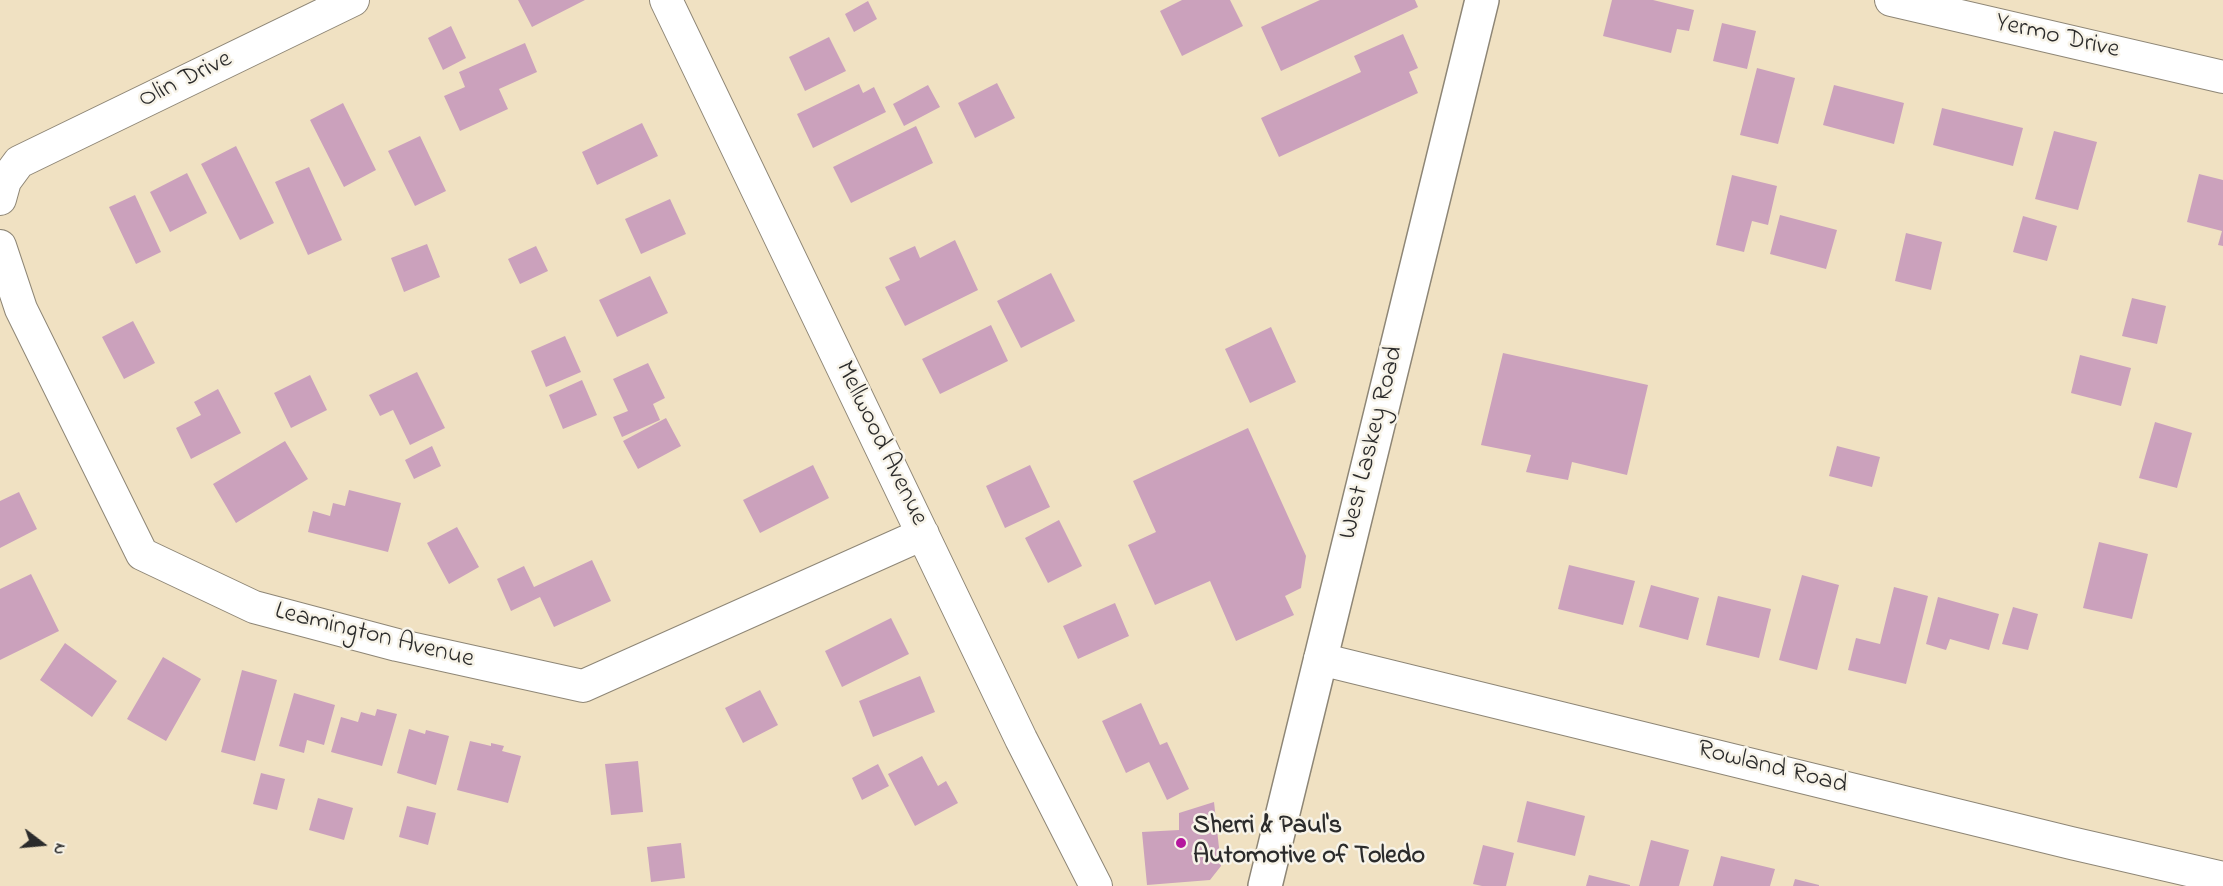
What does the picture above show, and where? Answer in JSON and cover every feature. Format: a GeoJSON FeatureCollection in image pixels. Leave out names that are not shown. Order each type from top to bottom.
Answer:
{"type":"FeatureCollection","features":[{"type":"Feature","properties":{"kind":"main road","name":"West Laskey Road"},"geometry":{"type":"LineString","coordinates":[[1264,886],[1482,0]]}},
{"type":"Feature","properties":{"kind":"street","name":"Olin Drive"},"geometry":{"type":"LineString","coordinates":[[0,199],[5,181],[19,162],[353,0]]}},
{"type":"Feature","properties":{"kind":"street","name":"Mellwood Avenue"},"geometry":{"type":"LineString","coordinates":[[666,0],[1021,739],[1096,886]]}},
{"type":"Feature","properties":{"kind":"street","name":"Yermo Drive"},"geometry":{"type":"LineString","coordinates":[[1891,0],[2223,77]]}},
{"type":"Feature","properties":{"kind":"street","name":"Leamington Avenue"},"geometry":{"type":"LineString","coordinates":[[0,246],[21,309],[142,554],[254,606],[397,645],[583,686],[923,534]]}},
{"type":"Feature","properties":{"kind":"street","name":"Rowland Road"},"geometry":{"type":"LineString","coordinates":[[1320,659],[2223,878]]}},
{"type":"Feature","properties":{"kind":"building"},"geometry":{"type":"Polygon","coordinates":[[[518,0],[585,0],[532,27],[518,0]]]}},
{"type":"Feature","properties":{"kind":"building"},"geometry":{"type":"Polygon","coordinates":[[[1182,0],[1230,0],[1243,26],[1182,56],[1160,11],[1182,0]]]}},
{"type":"Feature","properties":{"kind":"building"},"geometry":{"type":"Polygon","coordinates":[[[1320,0],[1415,0],[1418,7],[1281,71],[1261,27],[1320,0]]]}},
{"type":"Feature","properties":{"kind":"building"},"geometry":{"type":"Polygon","coordinates":[[[1612,0],[1653,0],[1694,10],[1689,31],[1677,29],[1671,53],[1603,36],[1612,0]]]}},
{"type":"Feature","properties":{"kind":"building"},"geometry":{"type":"Polygon","coordinates":[[[868,1],[877,19],[854,32],[845,14],[868,1]]]}},
{"type":"Feature","properties":{"kind":"building"},"geometry":{"type":"Polygon","coordinates":[[[1722,23],[1756,31],[1747,69],[1713,61],[1722,23]]]}},
{"type":"Feature","properties":{"kind":"building"},"geometry":{"type":"Polygon","coordinates":[[[451,26],[466,58],[443,70],[428,38],[451,26]]]}},
{"type":"Feature","properties":{"kind":"building"},"geometry":{"type":"Polygon","coordinates":[[[1403,34],[1418,68],[1409,72],[1418,93],[1279,157],[1261,118],[1361,72],[1354,56],[1403,34]]]}},
{"type":"Feature","properties":{"kind":"building"},"geometry":{"type":"Polygon","coordinates":[[[829,37],[846,71],[805,91],[789,57],[829,37]]]}},
{"type":"Feature","properties":{"kind":"building"},"geometry":{"type":"Polygon","coordinates":[[[525,43],[537,72],[499,89],[508,109],[460,131],[444,96],[465,87],[459,72],[525,43]]]}},
{"type":"Feature","properties":{"kind":"building"},"geometry":{"type":"Polygon","coordinates":[[[1757,68],[1795,78],[1778,144],[1740,135],[1757,68]]]}},
{"type":"Feature","properties":{"kind":"building"},"geometry":{"type":"Polygon","coordinates":[[[997,83],[1015,118],[975,138],[958,103],[997,83]]]}},
{"type":"Feature","properties":{"kind":"building"},"geometry":{"type":"Polygon","coordinates":[[[859,84],[863,93],[874,87],[886,112],[813,148],[797,114],[859,84]]]}},
{"type":"Feature","properties":{"kind":"building"},"geometry":{"type":"Polygon","coordinates":[[[928,85],[940,107],[904,126],[893,104],[928,85]]]}},
{"type":"Feature","properties":{"kind":"building"},"geometry":{"type":"Polygon","coordinates":[[[1834,85],[1904,103],[1894,144],[1823,125],[1834,85]]]}},
{"type":"Feature","properties":{"kind":"building"},"geometry":{"type":"Polygon","coordinates":[[[343,103],[376,170],[344,187],[310,120],[343,103]]]}},
{"type":"Feature","properties":{"kind":"building"},"geometry":{"type":"Polygon","coordinates":[[[1942,108],[2023,128],[2013,166],[1933,145],[1942,108]]]}},
{"type":"Feature","properties":{"kind":"building"},"geometry":{"type":"Polygon","coordinates":[[[642,123],[658,156],[597,185],[582,152],[642,123]]]}},
{"type":"Feature","properties":{"kind":"building"},"geometry":{"type":"Polygon","coordinates":[[[916,126],[933,163],[851,203],[833,167],[916,126]]]}},
{"type":"Feature","properties":{"kind":"building"},"geometry":{"type":"Polygon","coordinates":[[[2054,131],[2097,142],[2078,210],[2035,199],[2054,131]]]}},
{"type":"Feature","properties":{"kind":"building"},"geometry":{"type":"Polygon","coordinates":[[[420,136],[446,191],[415,206],[388,151],[420,136]]]}},
{"type":"Feature","properties":{"kind":"building"},"geometry":{"type":"Polygon","coordinates":[[[236,146],[274,223],[240,240],[201,164],[236,146]]]}},
{"type":"Feature","properties":{"kind":"building"},"geometry":{"type":"Polygon","coordinates":[[[309,167],[342,240],[308,255],[275,182],[309,167]]]}},
{"type":"Feature","properties":{"kind":"building"},"geometry":{"type":"Polygon","coordinates":[[[187,173],[207,213],[170,232],[150,192],[187,173]]]}},
{"type":"Feature","properties":{"kind":"building"},"geometry":{"type":"Polygon","coordinates":[[[2199,174],[2223,180],[2223,246],[2218,245],[2222,231],[2187,222],[2199,174]]]}},
{"type":"Feature","properties":{"kind":"building"},"geometry":{"type":"Polygon","coordinates":[[[1732,175],[1777,186],[1768,225],[1752,221],[1744,252],[1716,245],[1732,175]]]}},
{"type":"Feature","properties":{"kind":"building"},"geometry":{"type":"Polygon","coordinates":[[[135,195],[161,252],[136,264],[109,207],[135,195]]]}},
{"type":"Feature","properties":{"kind":"building"},"geometry":{"type":"Polygon","coordinates":[[[670,199],[686,234],[641,254],[625,219],[670,199]]]}},
{"type":"Feature","properties":{"kind":"building"},"geometry":{"type":"Polygon","coordinates":[[[1780,215],[1837,230],[1826,269],[1770,254],[1780,215]]]}},
{"type":"Feature","properties":{"kind":"building"},"geometry":{"type":"Polygon","coordinates":[[[2023,216],[2057,226],[2047,261],[2013,252],[2023,216]]]}},
{"type":"Feature","properties":{"kind":"building"},"geometry":{"type":"Polygon","coordinates":[[[1906,233],[1942,242],[1931,290],[1895,281],[1906,233]]]}},
{"type":"Feature","properties":{"kind":"building"},"geometry":{"type":"Polygon","coordinates":[[[955,240],[978,290],[905,326],[885,287],[900,280],[889,258],[915,246],[920,258],[955,240]]]}},
{"type":"Feature","properties":{"kind":"building"},"geometry":{"type":"Polygon","coordinates":[[[427,244],[440,277],[404,292],[391,258],[427,244]]]}},
{"type":"Feature","properties":{"kind":"building"},"geometry":{"type":"Polygon","coordinates":[[[536,246],[548,271],[520,284],[508,259],[536,246]]]}},
{"type":"Feature","properties":{"kind":"building"},"geometry":{"type":"Polygon","coordinates":[[[1051,273],[1075,321],[1021,348],[997,301],[1051,273]]]}},
{"type":"Feature","properties":{"kind":"building"},"geometry":{"type":"Polygon","coordinates":[[[650,276],[668,313],[617,337],[599,300],[650,276]]]}},
{"type":"Feature","properties":{"kind":"building"},"geometry":{"type":"Polygon","coordinates":[[[2132,298],[2166,306],[2157,344],[2122,336],[2132,298]]]}},
{"type":"Feature","properties":{"kind":"building"},"geometry":{"type":"Polygon","coordinates":[[[133,321],[155,363],[124,379],[102,337],[133,321]]]}},
{"type":"Feature","properties":{"kind":"building"},"geometry":{"type":"Polygon","coordinates":[[[991,325],[1008,361],[940,394],[922,359],[991,325]]]}},
{"type":"Feature","properties":{"kind":"building"},"geometry":{"type":"Polygon","coordinates":[[[1271,327],[1296,382],[1250,403],[1225,349],[1271,327]]]}},
{"type":"Feature","properties":{"kind":"building"},"geometry":{"type":"Polygon","coordinates":[[[565,336],[581,372],[546,387],[531,351],[565,336]]]}},
{"type":"Feature","properties":{"kind":"building"},"geometry":{"type":"Polygon","coordinates":[[[1503,353],[1648,385],[1627,475],[1572,462],[1568,480],[1526,472],[1531,455],[1481,445],[1503,353]]]}},
{"type":"Feature","properties":{"kind":"building"},"geometry":{"type":"Polygon","coordinates":[[[2080,355],[2131,368],[2121,406],[2071,393],[2080,355]]]}},
{"type":"Feature","properties":{"kind":"building"},"geometry":{"type":"Polygon","coordinates":[[[648,363],[665,398],[653,404],[660,420],[622,437],[613,417],[628,411],[613,379],[648,363]]]}},
{"type":"Feature","properties":{"kind":"building"},"geometry":{"type":"Polygon","coordinates":[[[417,372],[445,428],[410,445],[393,410],[380,416],[369,395],[417,372]]]}},
{"type":"Feature","properties":{"kind":"building"},"geometry":{"type":"Polygon","coordinates":[[[310,375],[327,410],[291,428],[274,393],[310,375]]]}},
{"type":"Feature","properties":{"kind":"building"},"geometry":{"type":"Polygon","coordinates":[[[582,380],[597,415],[563,429],[549,395],[582,380]]]}},
{"type":"Feature","properties":{"kind":"building"},"geometry":{"type":"Polygon","coordinates":[[[218,389],[241,433],[191,459],[176,428],[201,415],[194,402],[218,389]]]}},
{"type":"Feature","properties":{"kind":"building"},"geometry":{"type":"Polygon","coordinates":[[[666,418],[681,446],[638,469],[623,441],[666,418]]]}},
{"type":"Feature","properties":{"kind":"building"},"geometry":{"type":"Polygon","coordinates":[[[2155,422],[2192,433],[2177,488],[2139,478],[2155,422]]]}},
{"type":"Feature","properties":{"kind":"building"},"geometry":{"type":"Polygon","coordinates":[[[1248,428],[1306,556],[1301,588],[1285,596],[1294,615],[1236,641],[1210,581],[1155,605],[1128,545],[1156,532],[1133,481],[1248,428]]]}},
{"type":"Feature","properties":{"kind":"building"},"geometry":{"type":"Polygon","coordinates":[[[285,441],[308,479],[236,523],[213,484],[285,441]]]}},
{"type":"Feature","properties":{"kind":"building"},"geometry":{"type":"Polygon","coordinates":[[[432,446],[441,466],[414,479],[405,460],[432,446]]]}},
{"type":"Feature","properties":{"kind":"building"},"geometry":{"type":"Polygon","coordinates":[[[1837,446],[1880,457],[1872,487],[1829,476],[1837,446]]]}},
{"type":"Feature","properties":{"kind":"building"},"geometry":{"type":"Polygon","coordinates":[[[813,465],[829,498],[760,533],[743,500],[813,465]]]}},
{"type":"Feature","properties":{"kind":"building"},"geometry":{"type":"Polygon","coordinates":[[[1030,465],[1050,507],[1005,528],[986,486],[1030,465]]]}},
{"type":"Feature","properties":{"kind":"building"},"geometry":{"type":"Polygon","coordinates":[[[349,490],[401,503],[388,552],[308,532],[313,511],[330,516],[333,503],[345,506],[349,490]]]}},
{"type":"Feature","properties":{"kind":"building"},"geometry":{"type":"Polygon","coordinates":[[[19,492],[37,529],[0,548],[0,501],[19,492]]]}},
{"type":"Feature","properties":{"kind":"building"},"geometry":{"type":"Polygon","coordinates":[[[1059,520],[1082,566],[1048,583],[1025,538],[1059,520]]]}},
{"type":"Feature","properties":{"kind":"building"},"geometry":{"type":"Polygon","coordinates":[[[457,527],[479,567],[449,584],[427,543],[457,527]]]}},
{"type":"Feature","properties":{"kind":"building"},"geometry":{"type":"Polygon","coordinates":[[[2099,542],[2148,554],[2132,619],[2083,608],[2099,542]]]}},
{"type":"Feature","properties":{"kind":"building"},"geometry":{"type":"Polygon","coordinates":[[[592,560],[611,601],[554,627],[540,597],[511,611],[497,579],[524,566],[534,587],[592,560]]]}},
{"type":"Feature","properties":{"kind":"building"},"geometry":{"type":"Polygon","coordinates":[[[1569,565],[1635,581],[1623,625],[1558,609],[1569,565]]]}},
{"type":"Feature","properties":{"kind":"building"},"geometry":{"type":"Polygon","coordinates":[[[31,574],[59,631],[0,660],[0,589],[31,574]]]}},
{"type":"Feature","properties":{"kind":"building"},"geometry":{"type":"Polygon","coordinates":[[[1802,575],[1839,585],[1817,670],[1779,660],[1802,575]]]}},
{"type":"Feature","properties":{"kind":"building"},"geometry":{"type":"Polygon","coordinates":[[[1651,585],[1699,598],[1688,640],[1639,627],[1651,585]]]}},
{"type":"Feature","properties":{"kind":"building"},"geometry":{"type":"Polygon","coordinates":[[[1894,587],[1928,596],[1906,684],[1848,670],[1856,638],[1880,644],[1894,587]]]}},
{"type":"Feature","properties":{"kind":"building"},"geometry":{"type":"Polygon","coordinates":[[[1718,596],[1771,609],[1759,658],[1706,645],[1718,596]]]}},
{"type":"Feature","properties":{"kind":"building"},"geometry":{"type":"Polygon","coordinates":[[[1938,597],[1999,614],[1989,650],[1950,639],[1946,650],[1926,644],[1938,597]]]}},
{"type":"Feature","properties":{"kind":"building"},"geometry":{"type":"Polygon","coordinates":[[[1115,603],[1129,636],[1078,659],[1063,626],[1115,603]]]}},
{"type":"Feature","properties":{"kind":"building"},"geometry":{"type":"Polygon","coordinates":[[[2013,607],[2038,614],[2028,650],[2002,644],[2013,607]]]}},
{"type":"Feature","properties":{"kind":"building"},"geometry":{"type":"Polygon","coordinates":[[[891,618],[909,654],[842,687],[825,651],[891,618]]]}},
{"type":"Feature","properties":{"kind":"building"},"geometry":{"type":"Polygon","coordinates":[[[65,643],[117,681],[92,717],[40,680],[65,643]]]}},
{"type":"Feature","properties":{"kind":"building"},"geometry":{"type":"Polygon","coordinates":[[[163,657],[201,679],[166,741],[127,719],[163,657]]]}},
{"type":"Feature","properties":{"kind":"building"},"geometry":{"type":"Polygon","coordinates":[[[242,670],[277,680],[255,761],[221,752],[242,670]]]}},
{"type":"Feature","properties":{"kind":"building"},"geometry":{"type":"Polygon","coordinates":[[[920,676],[935,712],[873,737],[859,701],[920,676]]]}},
{"type":"Feature","properties":{"kind":"building"},"geometry":{"type":"Polygon","coordinates":[[[760,690],[778,725],[743,743],[725,708],[760,690]]]}},
{"type":"Feature","properties":{"kind":"building"},"geometry":{"type":"Polygon","coordinates":[[[294,693],[335,705],[324,745],[307,740],[304,753],[279,746],[294,693]]]}},
{"type":"Feature","properties":{"kind":"building"},"geometry":{"type":"Polygon","coordinates":[[[1141,703],[1160,745],[1167,742],[1189,789],[1167,800],[1149,762],[1126,773],[1102,721],[1141,703]]]}},
{"type":"Feature","properties":{"kind":"building"},"geometry":{"type":"Polygon","coordinates":[[[377,709],[397,714],[382,766],[331,752],[341,717],[358,722],[361,712],[375,716],[377,709]]]}},
{"type":"Feature","properties":{"kind":"building"},"geometry":{"type":"Polygon","coordinates":[[[409,729],[425,734],[426,730],[449,736],[436,785],[397,773],[409,729]]]}},
{"type":"Feature","properties":{"kind":"building"},"geometry":{"type":"Polygon","coordinates":[[[470,741],[491,746],[491,743],[504,746],[502,751],[521,756],[508,803],[457,790],[470,741]]]}},
{"type":"Feature","properties":{"kind":"building"},"geometry":{"type":"Polygon","coordinates":[[[922,756],[938,786],[946,781],[958,803],[915,826],[888,774],[922,756]]]}},
{"type":"Feature","properties":{"kind":"building"},"geometry":{"type":"Polygon","coordinates":[[[638,761],[643,812],[611,815],[605,764],[638,761]]]}},
{"type":"Feature","properties":{"kind":"building"},"geometry":{"type":"Polygon","coordinates":[[[878,764],[889,786],[862,800],[852,778],[878,764]]]}},
{"type":"Feature","properties":{"kind":"building"},"geometry":{"type":"Polygon","coordinates":[[[261,773],[285,779],[277,810],[253,804],[261,773]]]}},
{"type":"Feature","properties":{"kind":"building"},"geometry":{"type":"Polygon","coordinates":[[[318,798],[353,808],[344,840],[309,830],[318,798]]]}},
{"type":"Feature","properties":{"kind":"building"},"geometry":{"type":"Polygon","coordinates":[[[1527,801],[1585,816],[1575,856],[1517,842],[1527,801]]]}},
{"type":"Feature","properties":{"kind":"building","name":"Sherri & Paul's Automotive of Toledo"},"geometry":{"type":"Polygon","coordinates":[[[1214,802],[1221,866],[1210,880],[1147,885],[1142,832],[1179,830],[1179,813],[1214,802]]]}},
{"type":"Feature","properties":{"kind":"building"},"geometry":{"type":"Polygon","coordinates":[[[407,806],[436,813],[428,845],[399,837],[407,806]]]}},
{"type":"Feature","properties":{"kind":"building"},"geometry":{"type":"Polygon","coordinates":[[[1651,840],[1689,850],[1679,886],[1639,886],[1651,840]]]}},
{"type":"Feature","properties":{"kind":"building"},"geometry":{"type":"Polygon","coordinates":[[[681,843],[685,878],[651,882],[647,847],[681,843]]]}},
{"type":"Feature","properties":{"kind":"building"},"geometry":{"type":"Polygon","coordinates":[[[1483,845],[1514,853],[1506,886],[1473,884],[1483,845]]]}},
{"type":"Feature","properties":{"kind":"building"},"geometry":{"type":"Polygon","coordinates":[[[1721,856],[1775,869],[1770,886],[1713,886],[1721,856]]]}},
{"type":"Feature","properties":{"kind":"building"},"geometry":{"type":"Polygon","coordinates":[[[1589,875],[1630,885],[1630,886],[1586,886],[1589,875]]]}},
{"type":"Feature","properties":{"kind":"building"},"geometry":{"type":"Polygon","coordinates":[[[1795,879],[1819,885],[1819,886],[1793,886],[1795,879]]]}},
{"type":"Feature","properties":{"kind":"place","name":"Sherri & Paul's Automotive of Toledo"},"geometry":{"type":"Point","coordinates":[1181,843]}}]}
